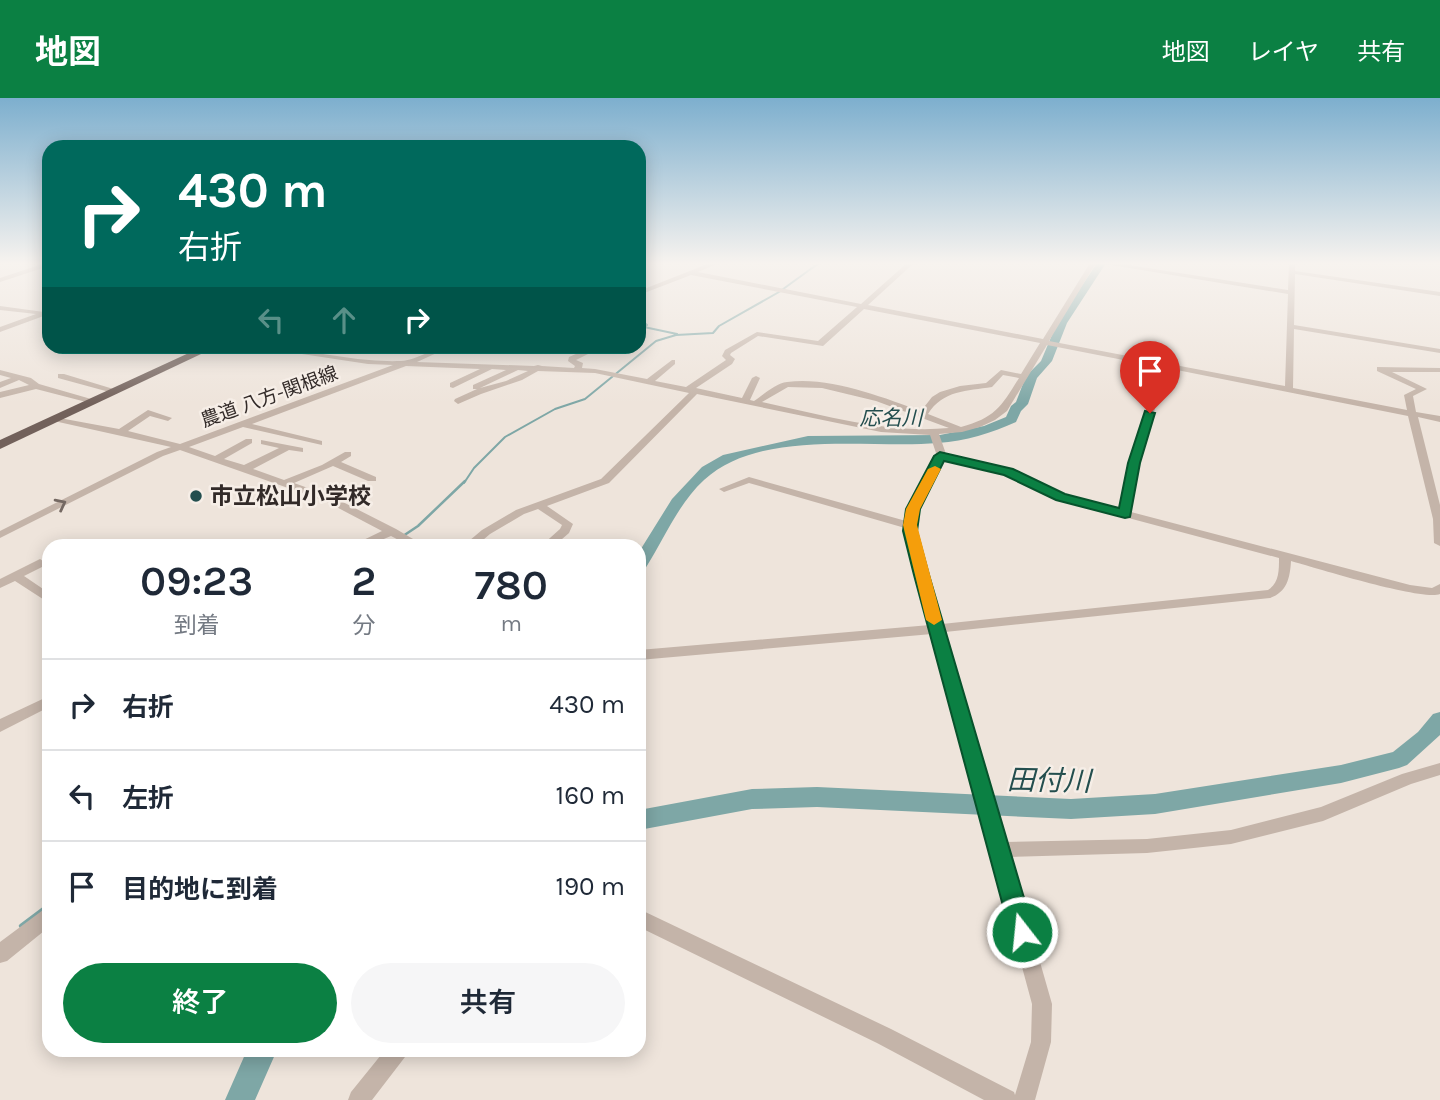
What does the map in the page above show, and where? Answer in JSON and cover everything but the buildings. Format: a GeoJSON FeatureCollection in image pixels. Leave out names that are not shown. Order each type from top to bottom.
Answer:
{"type":"FeatureCollection","features":[{"type":"Feature","properties":{"kind":"main road"},"geometry":{"type":"LineString","coordinates":[[0,445],[196,354]]}},
{"type":"Feature","properties":{"kind":"street"},"geometry":{"type":"LineString","coordinates":[[17,310],[42,312]]}},
{"type":"Feature","properties":{"kind":"street"},"geometry":{"type":"LineString","coordinates":[[478,539],[520,512],[605,481],[694,389],[729,362],[731,359],[726,356],[728,352],[754,335],[768,334],[803,343],[820,344],[858,310]]}},
{"type":"Feature","properties":{"kind":"street"},"geometry":{"type":"LineString","coordinates":[[882,310],[1440,419]]}},
{"type":"Feature","properties":{"kind":"street"},"geometry":{"type":"LineString","coordinates":[[297,354],[405,363],[577,369],[694,389],[881,429],[934,436],[982,424],[1000,413],[1064,310]]}},
{"type":"Feature","properties":{"kind":"street"},"geometry":{"type":"LineString","coordinates":[[1289,389],[1290,310]]}},
{"type":"Feature","properties":{"kind":"street"},"geometry":{"type":"LineString","coordinates":[[0,330],[42,315]]}},
{"type":"Feature","properties":{"kind":"street"},"geometry":{"type":"LineString","coordinates":[[1289,326],[1440,351]]}},
{"type":"Feature","properties":{"kind":"street","name":"農道 八方-関根線"},"geometry":{"type":"LineString","coordinates":[[0,535],[179,447],[244,425],[428,354]]}},
{"type":"Feature","properties":{"kind":"street"},"geometry":{"type":"LineString","coordinates":[[577,369],[580,365],[572,359],[583,354]]}},
{"type":"Feature","properties":{"kind":"street"},"geometry":{"type":"LineString","coordinates":[[650,381],[672,362]]}},
{"type":"Feature","properties":{"kind":"street"},"geometry":{"type":"LineString","coordinates":[[1125,514],[1134,463],[1164,364]]}},
{"type":"Feature","properties":{"kind":"street"},"geometry":{"type":"LineString","coordinates":[[453,385],[492,366]]}},
{"type":"Feature","properties":{"kind":"street"},"geometry":{"type":"LineString","coordinates":[[468,390],[519,366]]}},
{"type":"Feature","properties":{"kind":"street"},"geometry":{"type":"LineString","coordinates":[[458,401],[466,396],[501,387],[538,367]]}},
{"type":"Feature","properties":{"kind":"street"},"geometry":{"type":"LineString","coordinates":[[1440,370],[1380,369],[1423,389],[1408,393],[1438,519],[1440,542]]}},
{"type":"Feature","properties":{"kind":"street"},"geometry":{"type":"LineString","coordinates":[[923,415],[933,399],[942,393],[968,385],[989,385],[1001,372],[1024,377]]}},
{"type":"Feature","properties":{"kind":"street"},"geometry":{"type":"LineString","coordinates":[[0,373],[32,381],[36,386]]}},
{"type":"Feature","properties":{"kind":"street"},"geometry":{"type":"LineString","coordinates":[[61,376],[116,391]]}},
{"type":"Feature","properties":{"kind":"street"},"geometry":{"type":"LineString","coordinates":[[0,385],[20,377]]}},
{"type":"Feature","properties":{"kind":"street"},"geometry":{"type":"LineString","coordinates":[[746,400],[755,378]]}},
{"type":"Feature","properties":{"kind":"street"},"geometry":{"type":"LineString","coordinates":[[757,402],[786,384],[816,384],[879,399],[957,429]]}},
{"type":"Feature","properties":{"kind":"street"},"geometry":{"type":"LineString","coordinates":[[0,395],[36,386],[93,401]]}},
{"type":"Feature","properties":{"kind":"street"},"geometry":{"type":"LineString","coordinates":[[120,433],[148,413],[168,418]]}},
{"type":"Feature","properties":{"kind":"street"},"geometry":{"type":"LineString","coordinates":[[57,419],[179,447],[246,469],[329,499],[406,539]]}},
{"type":"Feature","properties":{"kind":"street"},"geometry":{"type":"LineString","coordinates":[[244,425],[319,443]]}},
{"type":"Feature","properties":{"kind":"street"},"geometry":{"type":"LineString","coordinates":[[934,436],[940,456],[913,509],[910,526],[974,767],[1042,1004],[1041,1042],[1024,1100]]}},
{"type":"Feature","properties":{"kind":"street"},"geometry":{"type":"LineString","coordinates":[[216,459],[249,441]]}},
{"type":"Feature","properties":{"kind":"street"},"geometry":{"type":"LineString","coordinates":[[264,442],[300,450]]}},
{"type":"Feature","properties":{"kind":"street"},"geometry":{"type":"LineString","coordinates":[[246,469],[288,447]]}},
{"type":"Feature","properties":{"kind":"street"},"geometry":{"type":"LineString","coordinates":[[285,483],[334,463],[348,454]]}},
{"type":"Feature","properties":{"kind":"street"},"geometry":{"type":"LineString","coordinates":[[940,456],[1008,472],[1060,497],[1285,557],[1410,589],[1434,592],[1440,588]]}},
{"type":"Feature","properties":{"kind":"street"},"geometry":{"type":"LineString","coordinates":[[334,463],[372,479]]}},
{"type":"Feature","properties":{"kind":"street"},"geometry":{"type":"LineString","coordinates":[[724,489],[749,480],[910,526]]}},
{"type":"Feature","properties":{"kind":"street"},"geometry":{"type":"LineString","coordinates":[[538,505],[568,523],[565,531],[555,539]]}},
{"type":"Feature","properties":{"kind":"street"},"geometry":{"type":"LineString","coordinates":[[373,539],[392,531]]}},
{"type":"Feature","properties":{"kind":"street"},"geometry":{"type":"LineString","coordinates":[[646,654],[936,629],[1270,594],[1282,584],[1285,557]]}},
{"type":"Feature","properties":{"kind":"street"},"geometry":{"type":"LineString","coordinates":[[0,584],[40,563]]}},
{"type":"Feature","properties":{"kind":"street"},"geometry":{"type":"LineString","coordinates":[[15,576],[42,594]]}},
{"type":"Feature","properties":{"kind":"street"},"geometry":{"type":"LineString","coordinates":[[0,726],[42,705]]}},
{"type":"Feature","properties":{"kind":"street"},"geometry":{"type":"LineString","coordinates":[[995,841],[1135,846],[1231,837],[1323,814],[1407,779],[1440,769]]}},
{"type":"Feature","properties":{"kind":"street"},"geometry":{"type":"LineString","coordinates":[[0,954],[42,921]]}},
{"type":"Feature","properties":{"kind":"street"},"geometry":{"type":"LineString","coordinates":[[646,921],[884,1037],[1006,1100]]}},
{"type":"Feature","properties":{"kind":"street"},"geometry":{"type":"LineString","coordinates":[[359,1100],[393,1057]]}},
{"type":"Feature","properties":{"kind":"waterway"},"geometry":{"type":"LineString","coordinates":[[646,349],[656,341],[676,335],[713,333],[719,326],[748,310]]}},
{"type":"Feature","properties":{"kind":"waterway","name":"応名川"},"geometry":{"type":"LineString","coordinates":[[646,553],[669,514],[696,479],[728,458],[808,441],[940,439],[988,429],[1011,419],[1015,409],[1022,404],[1032,376],[1037,374],[1046,361],[1057,332],[1071,310]]}},
{"type":"Feature","properties":{"kind":"waterway"},"geometry":{"type":"LineString","coordinates":[[646,327],[677,334]]}},
{"type":"Feature","properties":{"kind":"waterway"},"geometry":{"type":"LineString","coordinates":[[464,483],[474,468],[505,437],[555,409],[585,399],[640,354]]}},
{"type":"Feature","properties":{"kind":"waterway"},"geometry":{"type":"LineString","coordinates":[[398,539],[418,526],[465,481]]}},
{"type":"Feature","properties":{"kind":"waterway","name":"田付川"},"geometry":{"type":"LineString","coordinates":[[646,818],[752,799],[817,797],[1071,809],[1155,804],[1341,774],[1399,759],[1425,738],[1440,720]]}},
{"type":"Feature","properties":{"kind":"waterway"},"geometry":{"type":"LineString","coordinates":[[21,926],[42,910]]}},
{"type":"Feature","properties":{"kind":"waterway","name":"田付川"},"geometry":{"type":"LineString","coordinates":[[240,1100],[259,1057]]}},
{"type":"Feature","properties":{"kind":"slow traffic"},"geometry":{"type":"LineString","coordinates":[[934,620],[910,525],[913,509],[935,469]]}},
{"type":"Feature","properties":{"kind":"place","name":"市立松山小学校"},"geometry":{"type":"Point","coordinates":[196,496]}},
{"type":"Feature","properties":{"kind":"route"},"geometry":{"type":"LineString","coordinates":[[1022,932],[910,531],[913,509],[940,456],[1008,472],[1060,497],[1125,514],[1134,463],[1150,413]]}}]}
